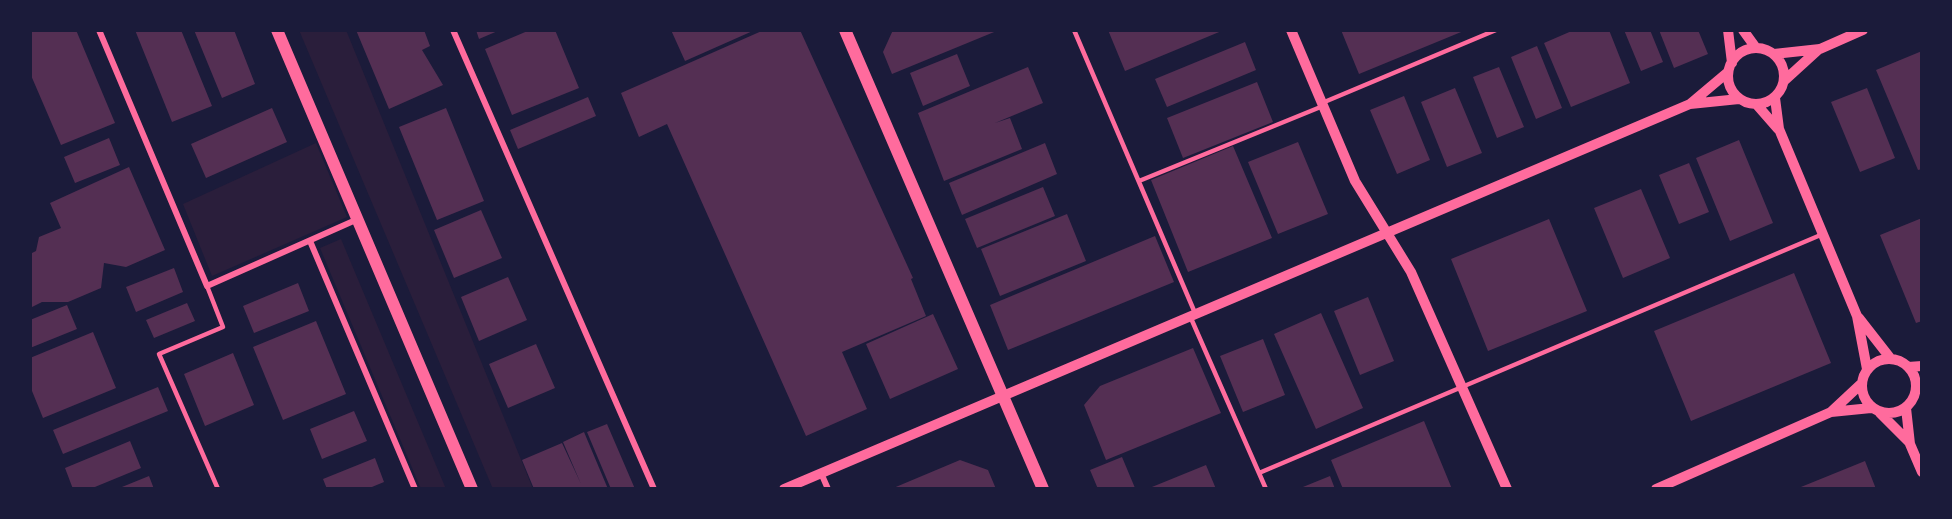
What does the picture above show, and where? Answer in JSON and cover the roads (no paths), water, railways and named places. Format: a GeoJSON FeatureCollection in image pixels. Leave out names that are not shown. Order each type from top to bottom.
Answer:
{"type":"FeatureCollection","features":[{"type":"Feature","properties":{"kind":"main road"},"geometry":{"type":"LineString","coordinates":[[277,30],[472,489]]}},
{"type":"Feature","properties":{"kind":"main road"},"geometry":{"type":"LineString","coordinates":[[845,30],[1043,489]]}},
{"type":"Feature","properties":{"kind":"street"},"geometry":{"type":"LineString","coordinates":[[99,30],[207,286],[358,219]]}},
{"type":"Feature","properties":{"kind":"street"},"geometry":{"type":"LineString","coordinates":[[453,30],[654,489]]}},
{"type":"Feature","properties":{"kind":"street"},"geometry":{"type":"LineString","coordinates":[[1291,30],[1355,181],[1411,272],[1501,484],[1507,489]]}},
{"type":"Feature","properties":{"kind":"street"},"geometry":{"type":"LineString","coordinates":[[1728,30],[1732,92],[1739,99]]}},
{"type":"Feature","properties":{"kind":"street"},"geometry":{"type":"LineString","coordinates":[[1743,30],[1756,48],[1774,54],[1820,48],[1863,30]]}},
{"type":"Feature","properties":{"kind":"street"},"geometry":{"type":"LineString","coordinates":[[1690,104],[1730,68],[1738,55],[1756,48]]}},
{"type":"Feature","properties":{"kind":"street"},"geometry":{"type":"LineString","coordinates":[[1757,105],[1775,98],[1785,80],[1820,48]]}},
{"type":"Feature","properties":{"kind":"street"},"geometry":{"type":"LineString","coordinates":[[1774,54],[1780,60],[1785,80]]}},
{"type":"Feature","properties":{"kind":"street"},"geometry":{"type":"LineString","coordinates":[[1656,489],[1831,412],[1861,384],[1867,369],[1857,316],[1779,129],[1775,98]]}},
{"type":"Feature","properties":{"kind":"street"},"geometry":{"type":"LineString","coordinates":[[784,489],[1690,104],[1739,99],[1757,105],[1779,129]]}},
{"type":"Feature","properties":{"kind":"street"},"geometry":{"type":"LineString","coordinates":[[310,241],[415,489]]}},
{"type":"Feature","properties":{"kind":"street"},"geometry":{"type":"LineString","coordinates":[[1857,316],[1891,359],[1908,367],[1922,366]]}},
{"type":"Feature","properties":{"kind":"street"},"geometry":{"type":"LineString","coordinates":[[1867,369],[1881,360],[1891,359]]}},
{"type":"Feature","properties":{"kind":"street"},"geometry":{"type":"LineString","coordinates":[[1831,412],[1876,410],[1898,412],[1906,408],[1919,390],[1908,367]]}},
{"type":"Feature","properties":{"kind":"street"},"geometry":{"type":"LineString","coordinates":[[1861,384],[1865,401],[1910,444]]}},
{"type":"Feature","properties":{"kind":"street"},"geometry":{"type":"LineString","coordinates":[[1906,408],[1910,444],[1922,471]]}},
{"type":"Feature","properties":{"kind":"street"},"geometry":{"type":"LineString","coordinates":[[821,473],[828,489]]}},
{"type":"Feature","properties":{"kind":"lane"},"geometry":{"type":"LineString","coordinates":[[1074,30],[1266,489]]}},
{"type":"Feature","properties":{"kind":"lane"},"geometry":{"type":"LineString","coordinates":[[1139,181],[1496,30]]}},
{"type":"Feature","properties":{"kind":"lane"},"geometry":{"type":"LineString","coordinates":[[1259,473],[1822,234]]}},
{"type":"Feature","properties":{"kind":"lane"},"geometry":{"type":"LineString","coordinates":[[207,286],[223,327],[159,354],[218,489]]}}]}
